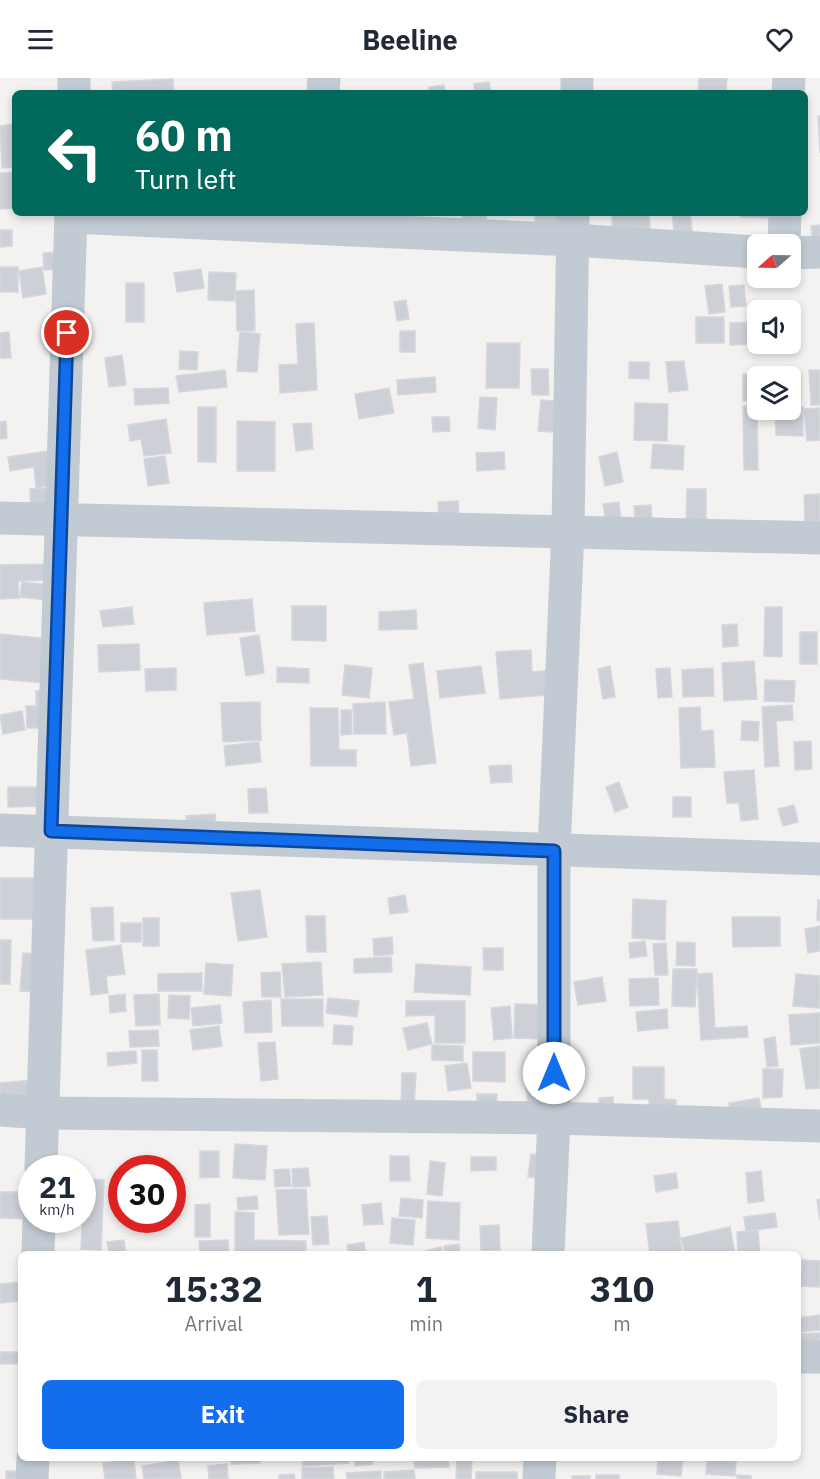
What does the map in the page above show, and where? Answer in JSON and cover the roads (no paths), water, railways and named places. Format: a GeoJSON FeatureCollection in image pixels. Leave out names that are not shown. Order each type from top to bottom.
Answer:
{"type":"FeatureCollection","features":[{"type":"Feature","properties":{"kind":"street"},"geometry":{"type":"LineString","coordinates":[[41,1155],[71,216]]}},
{"type":"Feature","properties":{"kind":"street"},"geometry":{"type":"LineString","coordinates":[[113,216],[573,227],[747,251]]}},
{"type":"Feature","properties":{"kind":"street"},"geometry":{"type":"LineString","coordinates":[[784,234],[785,216]]}},
{"type":"Feature","properties":{"kind":"street"},"geometry":{"type":"LineString","coordinates":[[548,1251],[554,1118],[554,851],[568,530],[573,227]]}},
{"type":"Feature","properties":{"kind":"street"},"geometry":{"type":"LineString","coordinates":[[801,253],[820,252]]}},
{"type":"Feature","properties":{"kind":"street"},"geometry":{"type":"LineString","coordinates":[[0,518],[568,530],[820,538]]}},
{"type":"Feature","properties":{"kind":"street"},"geometry":{"type":"LineString","coordinates":[[0,830],[820,859]]}},
{"type":"Feature","properties":{"kind":"street"},"geometry":{"type":"LineString","coordinates":[[0,1110],[43,1113],[554,1118],[820,1126]]}},
{"type":"Feature","properties":{"kind":"street"},"geometry":{"type":"LineString","coordinates":[[38,1251],[39,1233]]}},
{"type":"Feature","properties":{"kind":"street"},"geometry":{"type":"LineString","coordinates":[[801,1357],[820,1357]]}},
{"type":"Feature","properties":{"kind":"street"},"geometry":{"type":"LineString","coordinates":[[32,1479],[33,1461]]}},
{"type":"Feature","properties":{"kind":"street"},"geometry":{"type":"LineString","coordinates":[[539,1479],[540,1461]]}}]}
